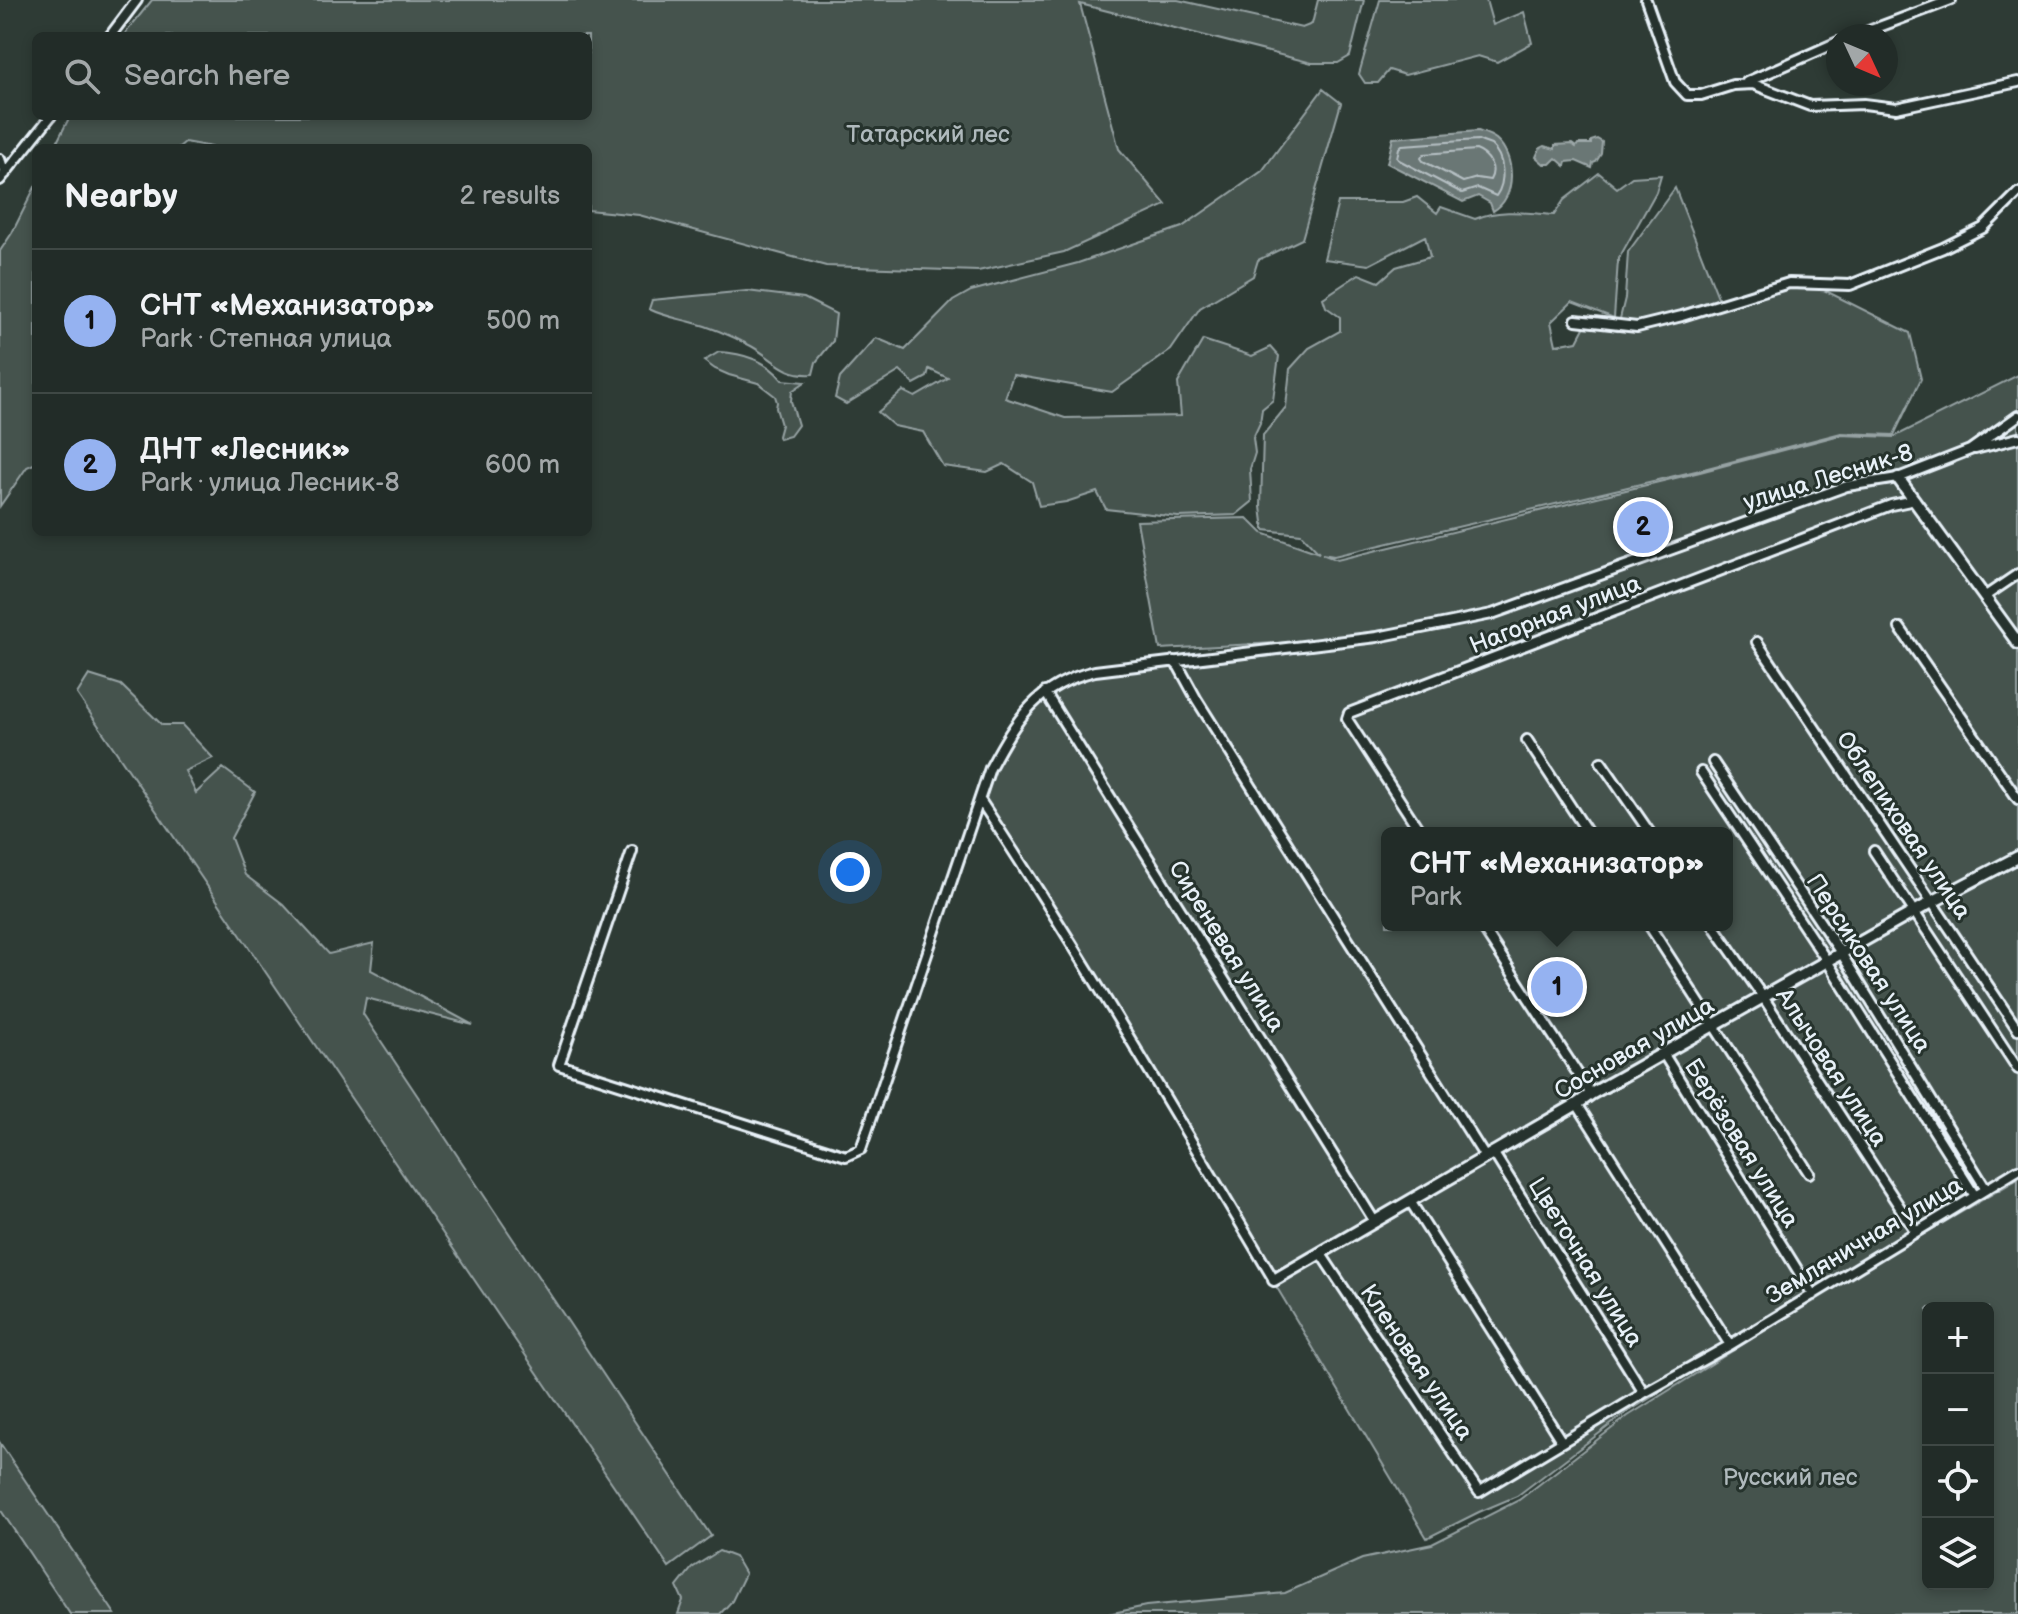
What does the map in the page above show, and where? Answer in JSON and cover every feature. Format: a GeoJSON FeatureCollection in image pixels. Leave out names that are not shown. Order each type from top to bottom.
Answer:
{"type":"FeatureCollection","features":[{"type":"Feature","properties":{"kind":"street"},"geometry":{"type":"LineString","coordinates":[[113,32],[137,0]]}},
{"type":"Feature","properties":{"kind":"street"},"geometry":{"type":"LineString","coordinates":[[1646,0],[1675,82],[1687,95],[1753,84],[1810,106],[1864,104],[1896,108],[2018,82]]}},
{"type":"Feature","properties":{"kind":"street"},"geometry":{"type":"LineString","coordinates":[[1887,24],[1951,0]]}},
{"type":"Feature","properties":{"kind":"street"},"geometry":{"type":"LineString","coordinates":[[1742,85],[1826,47]]}},
{"type":"Feature","properties":{"kind":"street"},"geometry":{"type":"LineString","coordinates":[[2,177],[48,120]]}},
{"type":"Feature","properties":{"kind":"street"},"geometry":{"type":"LineString","coordinates":[[0,159],[2,177]]}},
{"type":"Feature","properties":{"kind":"street"},"geometry":{"type":"LineString","coordinates":[[1576,320],[1637,327],[1789,283],[1850,285],[1943,248],[1983,228],[2018,193]]}},
{"type":"Feature","properties":{"kind":"street","name":"улица Лесник-8"},"geometry":{"type":"LineString","coordinates":[[1045,692],[1074,676],[1095,671],[1377,637],[1492,614],[1847,486],[1898,478],[1970,450],[2018,416]]}},
{"type":"Feature","properties":{"kind":"street"},"geometry":{"type":"LineString","coordinates":[[1970,450],[2018,438]]}},
{"type":"Feature","properties":{"kind":"street"},"geometry":{"type":"LineString","coordinates":[[1898,478],[2017,639]]}},
{"type":"Feature","properties":{"kind":"street","name":"Нагорная улица"},"geometry":{"type":"LineString","coordinates":[[1417,827],[1347,719],[1349,713],[1891,505],[1915,500]]}},
{"type":"Feature","properties":{"kind":"street"},"geometry":{"type":"LineString","coordinates":[[1984,597],[2018,574]]}},
{"type":"Feature","properties":{"kind":"street"},"geometry":{"type":"LineString","coordinates":[[1900,628],[2018,799]]}},
{"type":"Feature","properties":{"kind":"street","name":"Облепиховая улица"},"geometry":{"type":"LineString","coordinates":[[1757,642],[2018,1030]]}},
{"type":"Feature","properties":{"kind":"street","name":"Цветочная улица"},"geometry":{"type":"LineString","coordinates":[[1173,661],[1644,1393]]}},
{"type":"Feature","properties":{"kind":"street"},"geometry":{"type":"LineString","coordinates":[[632,851],[559,1065],[846,1156],[861,1149],[990,768],[1023,714],[1045,692]]}},
{"type":"Feature","properties":{"kind":"street","name":"Сиреневая улица"},"geometry":{"type":"LineString","coordinates":[[1045,692],[1375,1222]]}},
{"type":"Feature","properties":{"kind":"street"},"geometry":{"type":"LineString","coordinates":[[1527,740],[1584,827]]}},
{"type":"Feature","properties":{"kind":"street"},"geometry":{"type":"LineString","coordinates":[[1601,762],[1646,827]]}},
{"type":"Feature","properties":{"kind":"street","name":"Персиковая улица"},"geometry":{"type":"LineString","coordinates":[[1713,762],[1841,953],[1986,1189]]}},
{"type":"Feature","properties":{"kind":"street"},"geometry":{"type":"LineString","coordinates":[[1701,772],[1827,961],[1975,1196]]}},
{"type":"Feature","properties":{"kind":"street"},"geometry":{"type":"LineString","coordinates":[[980,800],[1021,862],[1274,1280]]}},
{"type":"Feature","properties":{"kind":"street"},"geometry":{"type":"LineString","coordinates":[[1874,851],[2018,1069]]}},
{"type":"Feature","properties":{"kind":"street","name":"Сосновая улица"},"geometry":{"type":"LineString","coordinates":[[1274,1280],[1663,1053],[2018,857]]}},
{"type":"Feature","properties":{"kind":"street"},"geometry":{"type":"LineString","coordinates":[[1485,931],[1591,1094]]}},
{"type":"Feature","properties":{"kind":"street"},"geometry":{"type":"LineString","coordinates":[[1653,931],[1809,1173]]}},
{"type":"Feature","properties":{"kind":"street","name":"Алычовая улица"},"geometry":{"type":"LineString","coordinates":[[1717,931],[1916,1232]]}},
{"type":"Feature","properties":{"kind":"street","name":"Берёзовая улица"},"geometry":{"type":"LineString","coordinates":[[1663,1053],[1813,1295]]}},
{"type":"Feature","properties":{"kind":"street"},"geometry":{"type":"LineString","coordinates":[[1577,1104],[1730,1345]]}},
{"type":"Feature","properties":{"kind":"street","name":"Земляничная улица"},"geometry":{"type":"LineString","coordinates":[[1479,1492],[1730,1345],[2018,1170]]}},
{"type":"Feature","properties":{"kind":"street"},"geometry":{"type":"LineString","coordinates":[[1410,1201],[1562,1442]]}},
{"type":"Feature","properties":{"kind":"street","name":"Кленовая улица"},"geometry":{"type":"LineString","coordinates":[[1321,1254],[1479,1492]]}},
{"type":"Feature","properties":{"kind":"green space","name":"Татарский лес"},"geometry":{"type":"Polygon","coordinates":[[[152,0],[1178,0],[1302,28],[1312,24],[1318,0],[1364,0],[1350,56],[1338,63],[1312,63],[1080,4],[1119,149],[1166,205],[1064,252],[978,271],[826,266],[639,215],[592,210],[592,144],[56,144],[68,120],[592,120],[592,32],[126,32],[152,0]]]}},
{"type":"Feature","properties":{"kind":"green space"},"geometry":{"type":"Polygon","coordinates":[[[1380,0],[1486,0],[1493,25],[1524,12],[1532,43],[1497,62],[1478,56],[1405,75],[1389,70],[1378,83],[1365,83],[1359,74],[1380,0]]]}},
{"type":"Feature","properties":{"kind":"green space"},"geometry":{"type":"Polygon","coordinates":[[[1323,89],[1341,103],[1302,239],[1258,260],[1253,276],[1200,308],[1171,350],[1112,392],[1013,375],[1005,398],[1065,418],[1181,416],[1178,383],[1203,340],[1252,356],[1271,347],[1279,356],[1273,400],[1262,409],[1253,438],[1255,453],[1250,469],[1252,502],[1236,515],[1178,517],[1106,509],[1097,492],[1066,502],[1039,506],[1032,482],[1004,464],[987,472],[943,466],[923,432],[894,426],[878,412],[903,391],[915,397],[948,378],[929,369],[927,377],[914,384],[900,371],[846,404],[835,398],[840,378],[876,338],[905,350],[953,301],[971,291],[1078,263],[1182,227],[1262,171],[1323,89]]]}},
{"type":"Feature","properties":{"kind":"green space"},"geometry":{"type":"Polygon","coordinates":[[[1599,173],[1617,188],[1632,177],[1661,175],[1656,192],[1618,260],[1614,318],[1572,302],[1551,322],[1556,345],[1577,341],[1587,322],[1617,331],[1625,298],[1628,252],[1675,188],[1720,302],[1810,283],[1910,333],[1921,379],[1894,435],[1841,433],[1700,470],[1334,556],[1322,554],[1337,560],[1700,472],[1840,435],[1894,437],[2018,375],[2018,1175],[1626,1413],[1517,1496],[1427,1538],[984,799],[995,759],[1032,708],[1057,688],[1085,676],[1280,655],[1399,637],[1395,628],[1315,641],[1160,649],[1137,521],[1247,518],[1262,533],[1319,553],[1301,534],[1264,530],[1261,507],[1263,435],[1286,407],[1290,369],[1309,348],[1340,331],[1340,317],[1326,307],[1323,298],[1359,274],[1379,282],[1396,267],[1430,257],[1425,236],[1369,265],[1324,259],[1338,202],[1403,202],[1417,197],[1437,213],[1441,207],[1475,219],[1504,212],[1554,215],[1564,200],[1599,173]]]}},
{"type":"Feature","properties":{"kind":"green space"},"geometry":{"type":"Polygon","coordinates":[[[32,193],[32,465],[27,467],[0,506],[0,251],[32,193]]]}},
{"type":"Feature","properties":{"kind":"green space"},"geometry":{"type":"Polygon","coordinates":[[[747,291],[804,298],[836,314],[833,341],[816,362],[813,374],[787,369],[751,346],[707,326],[649,309],[652,300],[747,291]]]}},
{"type":"Feature","properties":{"kind":"green space"},"geometry":{"type":"Polygon","coordinates":[[[719,352],[754,359],[782,380],[805,382],[792,391],[791,401],[798,425],[790,436],[779,439],[781,425],[775,396],[758,383],[729,375],[704,361],[719,352]]]}},
{"type":"Feature","properties":{"kind":"green space"},"geometry":{"type":"Polygon","coordinates":[[[89,675],[121,685],[162,725],[182,725],[213,758],[185,771],[196,793],[223,768],[255,792],[231,838],[245,875],[283,904],[329,954],[374,943],[371,970],[473,1025],[366,998],[363,1014],[711,1536],[669,1567],[77,694],[89,675]]]}},
{"type":"Feature","properties":{"kind":"green space","name":"Русский лес"},"geometry":{"type":"Polygon","coordinates":[[[2018,1179],[2018,1614],[1108,1614],[1146,1606],[1285,1593],[1362,1559],[1432,1544],[1519,1500],[1628,1416],[1846,1280],[2018,1179]]]}},
{"type":"Feature","properties":{"kind":"green space"},"geometry":{"type":"Polygon","coordinates":[[[0,1443],[115,1614],[70,1614],[0,1509],[0,1443]]]}},
{"type":"Feature","properties":{"kind":"green space"},"geometry":{"type":"Polygon","coordinates":[[[719,1551],[735,1557],[745,1574],[732,1601],[720,1614],[678,1614],[683,1600],[677,1587],[692,1568],[719,1551]]]}},
{"type":"Feature","properties":{"kind":"water"},"geometry":{"type":"Polygon","coordinates":[[[1478,131],[1490,135],[1503,146],[1510,166],[1510,187],[1501,205],[1493,211],[1490,203],[1478,196],[1463,202],[1387,163],[1393,138],[1478,131]]]}},
{"type":"Feature","properties":{"kind":"water"},"geometry":{"type":"Polygon","coordinates":[[[1597,139],[1602,142],[1601,154],[1592,168],[1576,161],[1566,162],[1565,166],[1556,158],[1550,164],[1544,164],[1536,157],[1544,146],[1555,149],[1555,145],[1572,144],[1576,147],[1578,144],[1591,144],[1597,139]]]}},
{"type":"Feature","properties":{"kind":"place","name":"ДНТ «Лесник»"},"geometry":{"type":"Point","coordinates":[1643,527]}},
{"type":"Feature","properties":{"kind":"place","name":"СНТ «Механизатор»"},"geometry":{"type":"Point","coordinates":[1557,987]}}]}
